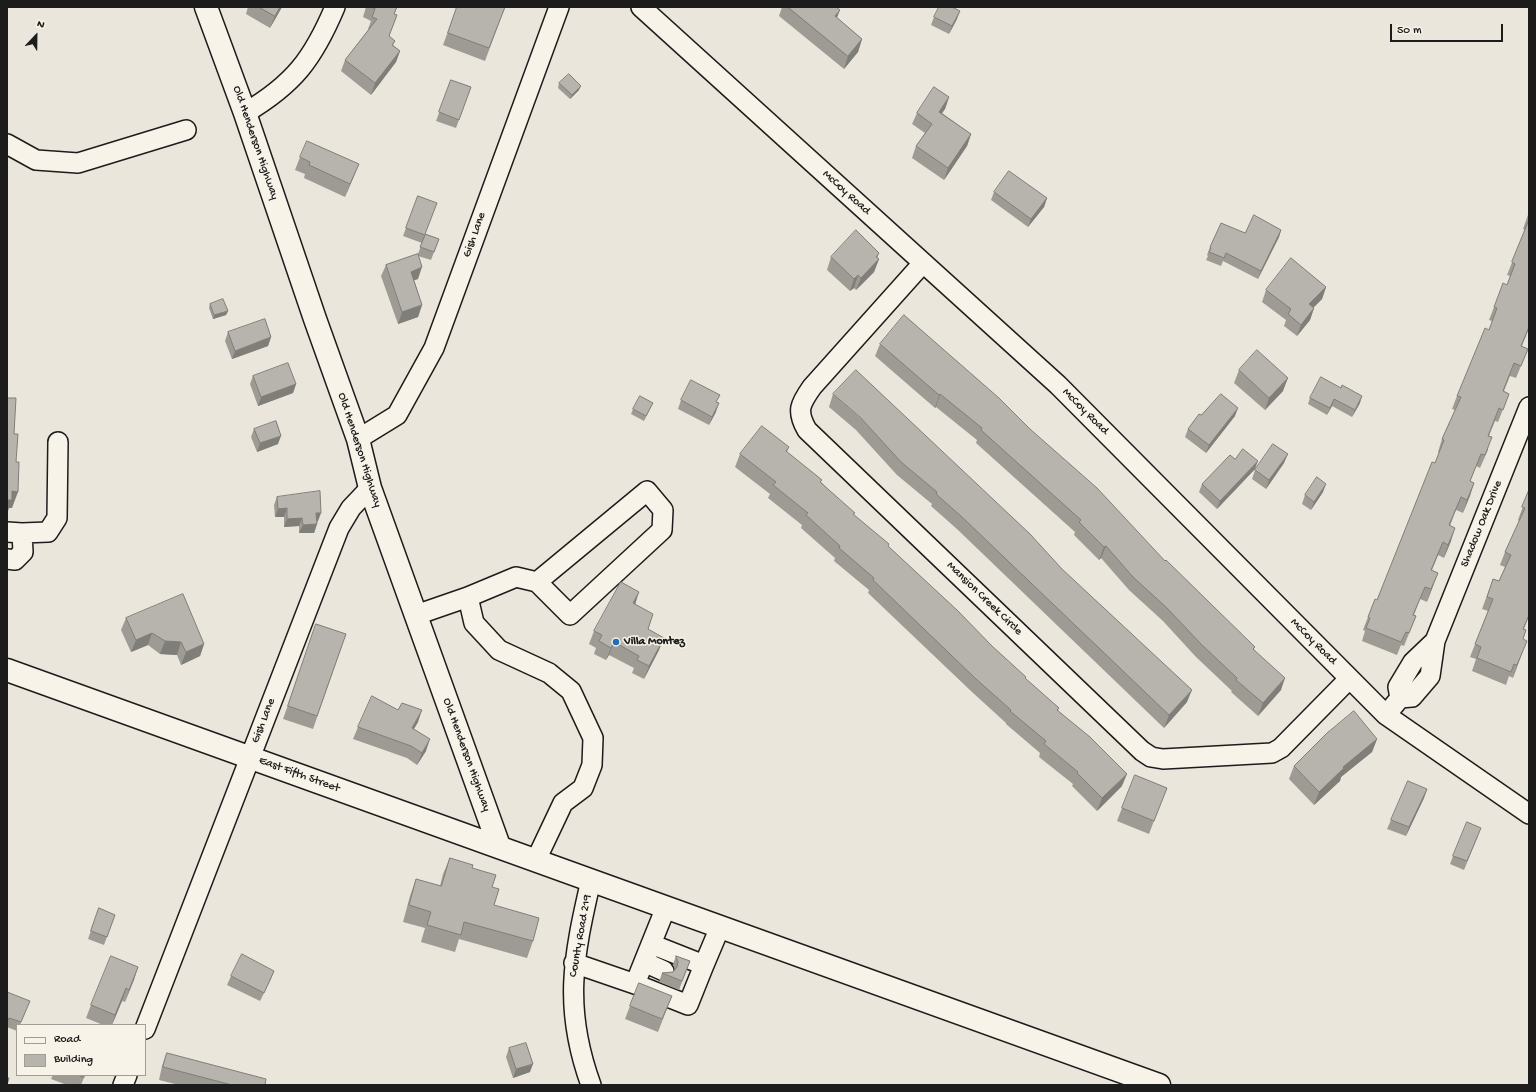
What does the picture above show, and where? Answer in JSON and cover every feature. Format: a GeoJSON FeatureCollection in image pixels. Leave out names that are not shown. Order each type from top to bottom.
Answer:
{"type":"FeatureCollection","features":[{"type":"Feature","properties":{"kind":"main road","name":"Old Henderson Highway"},"geometry":{"type":"LineString","coordinates":[[206,7],[245,113],[315,319],[358,439],[370,488],[499,846]]}},
{"type":"Feature","properties":{"kind":"main road","name":"East Fifth Street"},"geometry":{"type":"LineString","coordinates":[[7,670],[1159,1085]]}},
{"type":"Feature","properties":{"kind":"street"},"geometry":{"type":"LineString","coordinates":[[245,113],[272,97],[291,80],[300,69],[328,23],[335,7]]}},
{"type":"Feature","properties":{"kind":"street","name":"Gish Lane"},"geometry":{"type":"LineString","coordinates":[[358,439],[397,415],[434,348],[559,7]]}},
{"type":"Feature","properties":{"kind":"street","name":"McCoy Road"},"geometry":{"type":"LineString","coordinates":[[641,7],[1058,385],[1386,715],[1529,814]]}},
{"type":"Feature","properties":{"kind":"street"},"geometry":{"type":"LineString","coordinates":[[7,144],[36,160],[78,162],[186,130]]}},
{"type":"Feature","properties":{"kind":"street","name":"Mansion Creek Circle"},"geometry":{"type":"LineString","coordinates":[[923,263],[812,387],[804,398],[800,410],[801,419],[807,430],[1142,751],[1151,757],[1163,759],[1272,754],[1281,748],[1349,679]]}},
{"type":"Feature","properties":{"kind":"street","name":"Shadow Oak Drive"},"geometry":{"type":"LineString","coordinates":[[1386,715],[1400,698],[1398,686],[1413,662],[1434,641],[1529,407]]}},
{"type":"Feature","properties":{"kind":"street"},"geometry":{"type":"LineString","coordinates":[[7,559],[15,560],[24,552],[14,533],[48,532],[57,518],[58,442]]}},
{"type":"Feature","properties":{"kind":"street","name":"Gish Lane"},"geometry":{"type":"LineString","coordinates":[[146,1026],[339,528],[351,508],[370,488]]}},
{"type":"Feature","properties":{"kind":"street"},"geometry":{"type":"LineString","coordinates":[[416,615],[468,597],[516,577],[537,582],[570,615],[662,530],[663,510],[647,491],[537,582]]}},
{"type":"Feature","properties":{"kind":"street"},"geometry":{"type":"LineString","coordinates":[[468,597],[474,623],[498,650],[549,673],[571,691],[593,738],[592,765],[583,788],[563,803],[536,860]]}},
{"type":"Feature","properties":{"kind":"street","name":"County Road 219"},"geometry":{"type":"LineString","coordinates":[[591,880],[574,963],[574,1017],[577,1041],[591,1085]]}},
{"type":"Feature","properties":{"kind":"street"},"geometry":{"type":"LineString","coordinates":[[635,984],[666,907]]}},
{"type":"Feature","properties":{"kind":"street"},"geometry":{"type":"LineString","coordinates":[[574,963],[635,984],[688,1005],[690,980],[704,965],[720,927]]}},
{"type":"Feature","properties":{"kind":"street"},"geometry":{"type":"LineString","coordinates":[[651,944],[704,965]]}},
{"type":"Feature","properties":{"kind":"street"},"geometry":{"type":"LineString","coordinates":[[644,962],[664,971]]}},
{"type":"Feature","properties":{"kind":"building"},"geometry":{"type":"Polygon","coordinates":[[[259,7],[280,7],[275,16],[259,7]]]}},
{"type":"Feature","properties":{"kind":"building"},"geometry":{"type":"Polygon","coordinates":[[[370,7],[397,7],[394,14],[397,15],[389,36],[395,41],[392,45],[400,51],[375,83],[345,60],[377,19],[372,17],[375,9],[370,7]]]}},
{"type":"Feature","properties":{"kind":"building"},"geometry":{"type":"Polygon","coordinates":[[[457,7],[505,7],[489,48],[448,33],[457,7]]]}},
{"type":"Feature","properties":{"kind":"building"},"geometry":{"type":"Polygon","coordinates":[[[788,7],[836,7],[840,10],[835,16],[862,39],[848,56],[788,7]]]}},
{"type":"Feature","properties":{"kind":"building"},"geometry":{"type":"Polygon","coordinates":[[[939,7],[952,7],[960,11],[952,26],[934,17],[939,7]]]}},
{"type":"Feature","properties":{"kind":"building"},"geometry":{"type":"Polygon","coordinates":[[[569,74],[581,86],[572,95],[559,83],[569,74]]]}},
{"type":"Feature","properties":{"kind":"building"},"geometry":{"type":"Polygon","coordinates":[[[451,80],[471,87],[459,120],[439,112],[451,80]]]}},
{"type":"Feature","properties":{"kind":"building"},"geometry":{"type":"Polygon","coordinates":[[[934,87],[949,97],[939,112],[971,134],[948,168],[916,146],[932,124],[917,113],[934,87]]]}},
{"type":"Feature","properties":{"kind":"building"},"geometry":{"type":"Polygon","coordinates":[[[307,141],[359,164],[350,184],[309,165],[310,162],[300,157],[307,141]]]}},
{"type":"Feature","properties":{"kind":"building"},"geometry":{"type":"Polygon","coordinates":[[[1009,171],[1047,198],[1031,219],[994,192],[1009,171]]]}},
{"type":"Feature","properties":{"kind":"building"},"geometry":{"type":"Polygon","coordinates":[[[418,196],[437,203],[425,234],[439,239],[434,252],[420,247],[425,235],[406,228],[418,196]]]}},
{"type":"Feature","properties":{"kind":"building"},"geometry":{"type":"Polygon","coordinates":[[[1254,215],[1281,230],[1261,271],[1226,253],[1224,258],[1209,252],[1221,223],[1245,233],[1254,215]]]}},
{"type":"Feature","properties":{"kind":"building"},"geometry":{"type":"Polygon","coordinates":[[[1529,220],[1529,327],[1521,346],[1528,349],[1521,366],[1514,363],[1503,391],[1509,394],[1503,410],[1499,408],[1488,436],[1492,437],[1485,455],[1481,454],[1470,481],[1474,483],[1467,500],[1461,497],[1449,525],[1455,528],[1448,545],[1443,542],[1431,570],[1438,573],[1431,589],[1425,587],[1413,615],[1416,616],[1409,633],[1406,632],[1401,642],[1366,628],[1370,618],[1368,617],[1375,599],[1377,600],[1432,462],[1435,463],[1444,440],[1442,439],[1461,397],[1457,396],[1485,328],[1489,330],[1497,308],[1494,307],[1503,283],[1507,285],[1515,264],[1512,262],[1529,220]]]}},
{"type":"Feature","properties":{"kind":"building"},"geometry":{"type":"Polygon","coordinates":[[[856,230],[879,253],[876,257],[879,259],[861,278],[858,275],[854,279],[831,257],[856,230]]]}},
{"type":"Feature","properties":{"kind":"building"},"geometry":{"type":"Polygon","coordinates":[[[418,254],[422,267],[411,272],[422,305],[402,312],[386,265],[418,254]]]}},
{"type":"Feature","properties":{"kind":"building"},"geometry":{"type":"Polygon","coordinates":[[[1291,258],[1326,287],[1309,304],[1314,308],[1301,325],[1288,314],[1291,309],[1266,290],[1291,258]]]}},
{"type":"Feature","properties":{"kind":"building"},"geometry":{"type":"Polygon","coordinates":[[[223,299],[228,311],[214,315],[210,304],[223,299]]]}},
{"type":"Feature","properties":{"kind":"building"},"geometry":{"type":"Polygon","coordinates":[[[904,315],[999,398],[1030,429],[1097,488],[1165,561],[1166,560],[1255,647],[1253,649],[1285,678],[1263,703],[1236,680],[1237,678],[1201,644],[1167,608],[1133,577],[1106,546],[1104,547],[1079,522],[1081,520],[981,430],[982,428],[940,394],[939,395],[880,344],[904,315]]]}},
{"type":"Feature","properties":{"kind":"building"},"geometry":{"type":"Polygon","coordinates":[[[265,319],[271,337],[235,351],[228,332],[265,319]]]}},
{"type":"Feature","properties":{"kind":"building"},"geometry":{"type":"Polygon","coordinates":[[[1257,350],[1288,378],[1269,398],[1239,370],[1257,350]]]}},
{"type":"Feature","properties":{"kind":"building"},"geometry":{"type":"Polygon","coordinates":[[[288,363],[296,384],[261,397],[253,376],[288,363]]]}},
{"type":"Feature","properties":{"kind":"building"},"geometry":{"type":"Polygon","coordinates":[[[856,370],[1030,534],[1062,569],[1192,690],[1169,715],[962,517],[936,494],[937,492],[901,462],[860,417],[833,394],[856,370]]]}},
{"type":"Feature","properties":{"kind":"building"},"geometry":{"type":"Polygon","coordinates":[[[1321,377],[1341,388],[1342,385],[1362,396],[1355,410],[1334,399],[1330,408],[1310,398],[1321,377]]]}},
{"type":"Feature","properties":{"kind":"building"},"geometry":{"type":"Polygon","coordinates":[[[691,380],[720,395],[716,402],[719,403],[712,417],[681,400],[691,380]]]}},
{"type":"Feature","properties":{"kind":"building"},"geometry":{"type":"Polygon","coordinates":[[[1221,394],[1238,408],[1209,445],[1188,429],[1199,414],[1201,415],[1221,394]]]}},
{"type":"Feature","properties":{"kind":"building"},"geometry":{"type":"Polygon","coordinates":[[[640,396],[653,403],[646,416],[633,409],[640,396]]]}},
{"type":"Feature","properties":{"kind":"building"},"geometry":{"type":"Polygon","coordinates":[[[7,398],[16,398],[14,434],[18,434],[16,462],[19,462],[18,492],[12,491],[12,500],[7,500],[7,398]]]}},
{"type":"Feature","properties":{"kind":"building"},"geometry":{"type":"Polygon","coordinates":[[[276,421],[281,436],[260,443],[254,429],[276,421]]]}},
{"type":"Feature","properties":{"kind":"building"},"geometry":{"type":"Polygon","coordinates":[[[762,426],[789,447],[786,451],[822,480],[820,482],[855,513],[853,514],[889,544],[888,546],[958,611],[992,646],[1026,677],[1025,678],[1059,708],[1057,710],[1090,737],[1127,774],[1102,798],[1077,773],[1078,772],[1044,744],[1046,741],[1010,711],[1011,710],[976,679],[873,580],[874,578],[839,548],[840,546],[806,515],[808,513],[773,485],[776,482],[740,454],[762,426]]]}},
{"type":"Feature","properties":{"kind":"building"},"geometry":{"type":"Polygon","coordinates":[[[1273,444],[1288,454],[1269,480],[1255,470],[1273,444]]]}},
{"type":"Feature","properties":{"kind":"building"},"geometry":{"type":"Polygon","coordinates":[[[1243,449],[1258,461],[1220,501],[1202,484],[1230,455],[1235,459],[1243,449]]]}},
{"type":"Feature","properties":{"kind":"building"},"geometry":{"type":"Polygon","coordinates":[[[1317,477],[1326,484],[1314,502],[1305,495],[1317,477]]]}},
{"type":"Feature","properties":{"kind":"building"},"geometry":{"type":"Polygon","coordinates":[[[1529,490],[1529,615],[1523,629],[1526,630],[1523,639],[1527,641],[1517,665],[1514,664],[1511,672],[1477,658],[1481,647],[1475,644],[1493,599],[1487,597],[1493,579],[1499,581],[1511,555],[1505,552],[1525,508],[1522,507],[1529,490]]]}},
{"type":"Feature","properties":{"kind":"building"},"geometry":{"type":"Polygon","coordinates":[[[320,491],[321,513],[316,513],[317,524],[303,525],[302,518],[287,519],[287,508],[278,509],[277,497],[320,491]]]}},
{"type":"Feature","properties":{"kind":"building"},"geometry":{"type":"Polygon","coordinates":[[[621,582],[639,592],[633,603],[653,614],[648,629],[664,638],[649,666],[637,660],[639,656],[614,642],[611,648],[599,641],[602,635],[594,631],[621,582]]]}},
{"type":"Feature","properties":{"kind":"building"},"geometry":{"type":"Polygon","coordinates":[[[183,594],[204,644],[186,652],[181,642],[165,641],[152,633],[136,640],[126,618],[183,594]]]}},
{"type":"Feature","properties":{"kind":"building"},"geometry":{"type":"Polygon","coordinates":[[[316,624],[346,634],[317,716],[288,706],[316,624]]]}},
{"type":"Feature","properties":{"kind":"building"},"geometry":{"type":"Polygon","coordinates":[[[372,696],[398,710],[402,703],[422,710],[412,728],[430,739],[422,753],[411,746],[358,727],[372,696]]]}},
{"type":"Feature","properties":{"kind":"building"},"geometry":{"type":"Polygon","coordinates":[[[1354,711],[1377,739],[1343,767],[1344,768],[1319,792],[1294,766],[1326,734],[1354,711]]]}},
{"type":"Feature","properties":{"kind":"building"},"geometry":{"type":"Polygon","coordinates":[[[1135,775],[1167,788],[1154,821],[1122,808],[1135,775]]]}},
{"type":"Feature","properties":{"kind":"building"},"geometry":{"type":"Polygon","coordinates":[[[1408,781],[1427,789],[1409,827],[1391,820],[1408,781]]]}},
{"type":"Feature","properties":{"kind":"building"},"geometry":{"type":"Polygon","coordinates":[[[1467,822],[1481,828],[1467,861],[1453,856],[1467,822]]]}},
{"type":"Feature","properties":{"kind":"building"},"geometry":{"type":"Polygon","coordinates":[[[450,858],[473,865],[472,868],[496,875],[492,887],[499,889],[494,905],[539,918],[533,941],[464,922],[461,935],[427,925],[431,912],[409,905],[416,879],[441,886],[450,858]]]}},
{"type":"Feature","properties":{"kind":"building"},"geometry":{"type":"Polygon","coordinates":[[[99,908],[115,915],[107,937],[91,931],[99,908]]]}},
{"type":"Feature","properties":{"kind":"building"},"geometry":{"type":"Polygon","coordinates":[[[242,954],[274,971],[264,993],[231,976],[242,954]]]}},
{"type":"Feature","properties":{"kind":"building"},"geometry":{"type":"Polygon","coordinates":[[[111,956],[138,967],[129,990],[126,988],[115,1015],[91,1005],[111,956]]]}},
{"type":"Feature","properties":{"kind":"building"},"geometry":{"type":"Polygon","coordinates":[[[676,956],[690,961],[682,981],[662,973],[673,972],[677,967],[678,962],[676,956]]]}},
{"type":"Feature","properties":{"kind":"building"},"geometry":{"type":"Polygon","coordinates":[[[639,983],[672,996],[662,1019],[630,1006],[639,983]]]}},
{"type":"Feature","properties":{"kind":"building"},"geometry":{"type":"Polygon","coordinates":[[[7,992],[30,1001],[21,1022],[9,1018],[7,1022],[7,992]]]}},
{"type":"Feature","properties":{"kind":"building"},"geometry":{"type":"Polygon","coordinates":[[[526,1043],[533,1064],[516,1069],[509,1048],[526,1043]]]}},
{"type":"Feature","properties":{"kind":"building"},"geometry":{"type":"Polygon","coordinates":[[[167,1053],[266,1079],[265,1085],[232,1085],[163,1067],[167,1053]]]}},
{"type":"Feature","properties":{"kind":"place","name":"Villa Montez"},"geometry":{"type":"Point","coordinates":[616,642]}}]}
